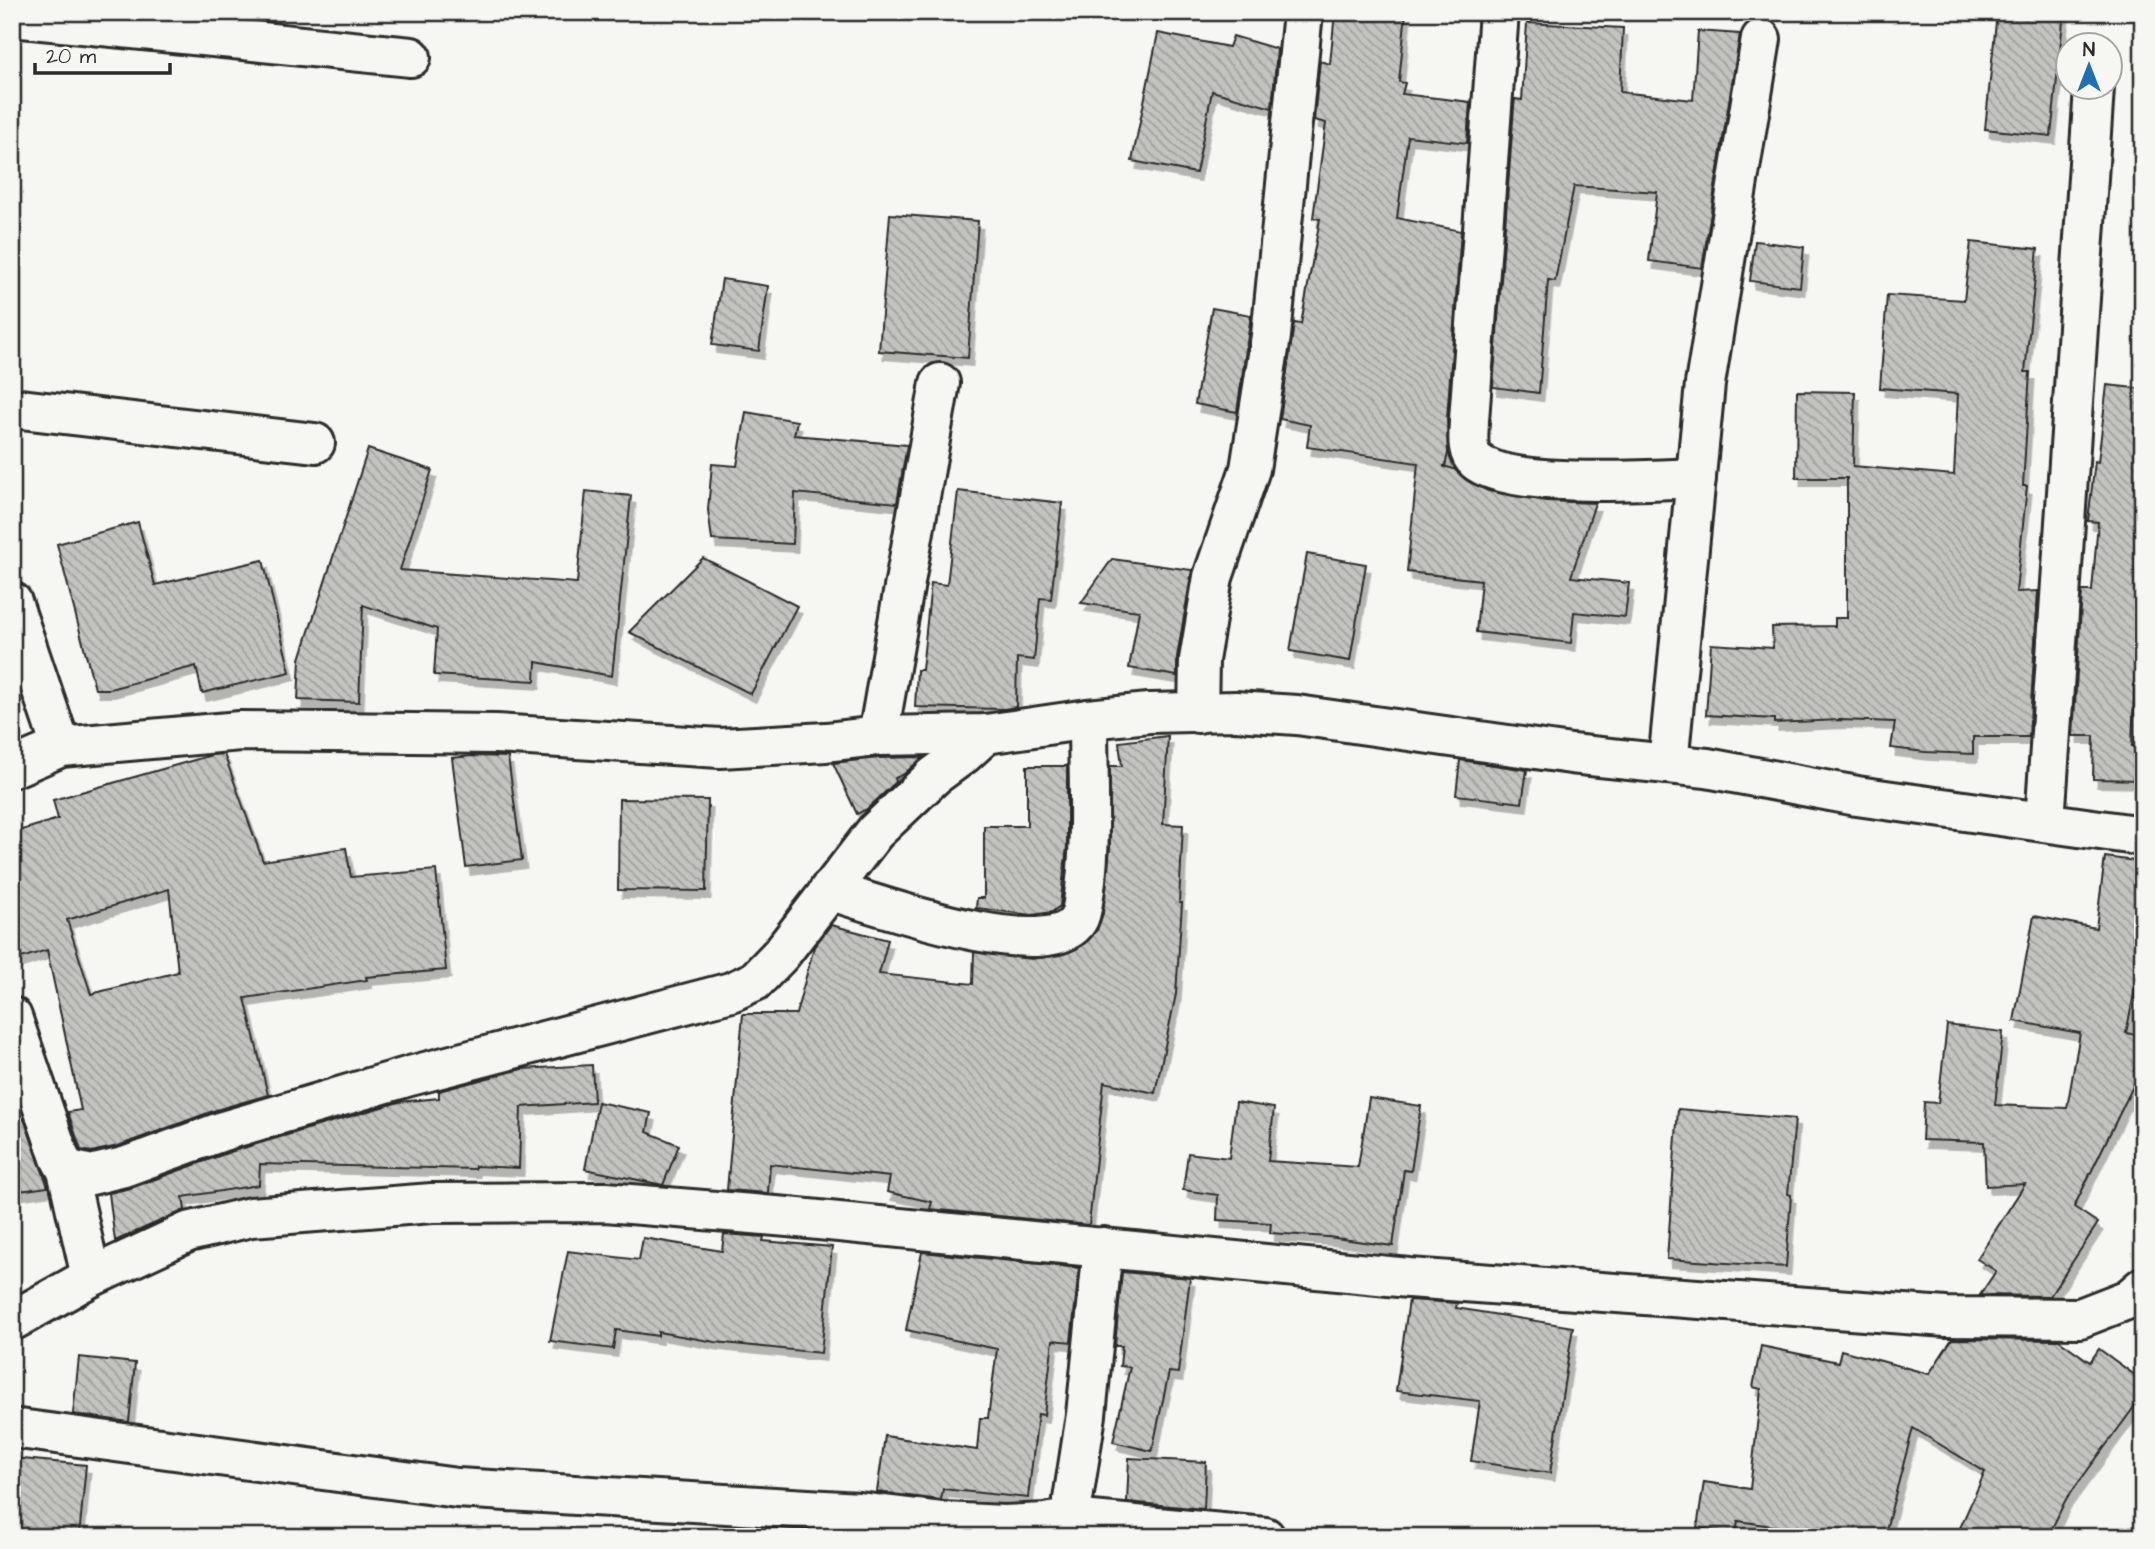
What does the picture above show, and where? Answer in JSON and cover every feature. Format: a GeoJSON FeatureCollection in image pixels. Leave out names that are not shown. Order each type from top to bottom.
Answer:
{"type":"FeatureCollection","features":[{"type":"Feature","properties":{"kind":"street"},"geometry":{"type":"LineString","coordinates":[[1198,713],[1199,660],[1213,577],[1250,470],[1271,336],[1303,12]]}},
{"type":"Feature","properties":{"kind":"street"},"geometry":{"type":"LineString","coordinates":[[1499,12],[1469,420],[1469,452],[1476,461],[1491,469],[1547,479],[1633,481],[1696,478]]}},
{"type":"Feature","properties":{"kind":"street"},"geometry":{"type":"LineString","coordinates":[[12,17],[411,57]]}},
{"type":"Feature","properties":{"kind":"street"},"geometry":{"type":"LineString","coordinates":[[1668,764],[1705,384],[1761,39]]}},
{"type":"Feature","properties":{"kind":"street"},"geometry":{"type":"LineString","coordinates":[[2045,822],[2093,102]]}},
{"type":"Feature","properties":{"kind":"street"},"geometry":{"type":"LineString","coordinates":[[878,736],[940,383]]}},
{"type":"Feature","properties":{"kind":"street"},"geometry":{"type":"LineString","coordinates":[[12,408],[315,443]]}},
{"type":"Feature","properties":{"kind":"street"},"geometry":{"type":"LineString","coordinates":[[12,602],[61,747]]}},
{"type":"Feature","properties":{"kind":"street"},"geometry":{"type":"LineString","coordinates":[[12,768],[61,747],[240,731],[496,734],[720,748],[878,736],[986,734],[1149,713],[1235,711],[1297,715],[1571,754],[1707,768],[1857,796],[2143,836]]}},
{"type":"Feature","properties":{"kind":"street"},"geometry":{"type":"LineString","coordinates":[[829,890],[939,925],[1021,937],[1060,936],[1073,928],[1080,917],[1088,869],[1088,719]]}},
{"type":"Feature","properties":{"kind":"street"},"geometry":{"type":"LineString","coordinates":[[67,1170],[91,1175],[124,1167],[223,1131],[410,1076],[731,992],[755,981],[781,954],[875,832],[934,776],[986,734]]}},
{"type":"Feature","properties":{"kind":"street"},"geometry":{"type":"LineString","coordinates":[[12,1017],[51,1137],[67,1170],[91,1277]]}},
{"type":"Feature","properties":{"kind":"street"},"geometry":{"type":"LineString","coordinates":[[12,1321],[91,1277],[188,1232],[251,1217],[432,1203],[606,1202],[1409,1278],[1946,1317],[2080,1318],[2129,1299],[2143,1287]]}},
{"type":"Feature","properties":{"kind":"street"},"geometry":{"type":"LineString","coordinates":[[1070,1519],[1086,1415],[1103,1247]]}},
{"type":"Feature","properties":{"kind":"street"},"geometry":{"type":"LineString","coordinates":[[12,1428],[457,1488],[859,1512],[943,1522],[1004,1525],[1070,1519],[1265,1537]]}},
{"type":"Feature","properties":{"kind":"building"},"geometry":{"type":"Polygon","coordinates":[[[1335,12],[1406,12],[1399,82],[1405,83],[1402,94],[1470,102],[1467,143],[1408,136],[1397,218],[1461,231],[1445,467],[1454,469],[1466,480],[1488,491],[1546,501],[1595,503],[1571,577],[1629,583],[1625,617],[1574,612],[1571,643],[1476,632],[1481,580],[1407,572],[1418,463],[1307,447],[1310,425],[1280,419],[1294,323],[1301,324],[1320,219],[1313,218],[1326,123],[1314,120],[1320,61],[1330,64],[1335,12]]]}},
{"type":"Feature","properties":{"kind":"building"},"geometry":{"type":"Polygon","coordinates":[[[1997,12],[2064,12],[2062,32],[2054,32],[2055,102],[2051,136],[1985,129],[1997,12]]]}},
{"type":"Feature","properties":{"kind":"building"},"geometry":{"type":"Polygon","coordinates":[[[1527,23],[1623,28],[1620,92],[1693,100],[1698,31],[1740,34],[1702,268],[1649,261],[1657,192],[1574,186],[1555,281],[1548,280],[1539,393],[1493,387],[1514,107],[1515,99],[1522,100],[1527,23]]]}},
{"type":"Feature","properties":{"kind":"building"},"geometry":{"type":"Polygon","coordinates":[[[1158,33],[1229,47],[1233,36],[1277,49],[1272,108],[1212,91],[1196,173],[1132,161],[1158,33]]]}},
{"type":"Feature","properties":{"kind":"building"},"geometry":{"type":"Polygon","coordinates":[[[890,214],[978,221],[968,358],[879,351],[890,214]]]}},
{"type":"Feature","properties":{"kind":"building"},"geometry":{"type":"Polygon","coordinates":[[[1755,241],[1804,247],[1800,287],[1750,281],[1755,241]]]}},
{"type":"Feature","properties":{"kind":"building"},"geometry":{"type":"Polygon","coordinates":[[[1971,242],[2038,249],[2025,372],[2030,372],[2023,486],[2027,486],[2016,592],[2038,591],[2029,737],[1973,737],[1973,754],[1925,752],[1891,748],[1895,722],[1840,720],[1774,723],[1774,719],[1706,715],[1711,644],[1773,648],[1772,627],[1835,626],[1835,618],[1847,618],[1847,478],[1796,478],[1797,391],[1855,392],[1853,466],[1954,475],[1958,394],[1880,388],[1887,295],[1964,300],[1971,242]]]}},
{"type":"Feature","properties":{"kind":"building"},"geometry":{"type":"Polygon","coordinates":[[[722,279],[768,286],[759,351],[712,345],[722,279]]]}},
{"type":"Feature","properties":{"kind":"building"},"geometry":{"type":"Polygon","coordinates":[[[1212,308],[1251,315],[1237,412],[1195,404],[1212,308]]]}},
{"type":"Feature","properties":{"kind":"building"},"geometry":{"type":"Polygon","coordinates":[[[2107,385],[2143,389],[2143,599],[2138,599],[2132,746],[2143,746],[2143,780],[2093,779],[2094,736],[2073,736],[2082,591],[2092,591],[2098,522],[2088,521],[2107,385]]]}},
{"type":"Feature","properties":{"kind":"building"},"geometry":{"type":"Polygon","coordinates":[[[746,412],[797,421],[794,435],[907,445],[897,503],[795,493],[793,544],[712,540],[708,510],[712,464],[737,466],[746,412]]]}},
{"type":"Feature","properties":{"kind":"building"},"geometry":{"type":"Polygon","coordinates":[[[368,449],[432,470],[400,570],[577,583],[586,491],[631,496],[612,676],[536,662],[535,681],[434,675],[437,629],[363,605],[359,702],[298,700],[300,659],[368,449]]]}},
{"type":"Feature","properties":{"kind":"building"},"geometry":{"type":"Polygon","coordinates":[[[958,491],[1062,503],[1051,599],[1040,598],[1034,660],[1017,658],[1016,707],[915,707],[917,670],[922,670],[931,583],[947,585],[958,491]]]}},
{"type":"Feature","properties":{"kind":"building"},"geometry":{"type":"Polygon","coordinates":[[[138,522],[155,585],[263,560],[290,672],[202,693],[196,666],[110,689],[95,689],[57,544],[138,522]]]}},
{"type":"Feature","properties":{"kind":"building"},"geometry":{"type":"Polygon","coordinates":[[[1307,554],[1366,564],[1350,661],[1290,651],[1307,554]]]}},
{"type":"Feature","properties":{"kind":"building"},"geometry":{"type":"Polygon","coordinates":[[[703,558],[797,606],[751,694],[629,632],[703,558]]]}},
{"type":"Feature","properties":{"kind":"building"},"geometry":{"type":"Polygon","coordinates":[[[1112,559],[1192,570],[1177,657],[1177,676],[1129,668],[1139,611],[1081,603],[1112,559]]]}},
{"type":"Feature","properties":{"kind":"building"},"geometry":{"type":"Polygon","coordinates":[[[1168,736],[1163,824],[1183,825],[1179,903],[1182,903],[1176,994],[1155,1093],[1104,1082],[1089,1225],[930,1209],[932,1202],[887,1192],[890,1177],[770,1164],[768,1193],[727,1190],[743,1014],[796,1014],[814,947],[831,925],[888,940],[879,974],[973,984],[974,952],[1032,959],[1074,950],[1097,930],[1103,913],[1110,848],[1110,766],[1122,766],[1119,742],[1168,736]]]}},
{"type":"Feature","properties":{"kind":"building"},"geometry":{"type":"Polygon","coordinates":[[[224,754],[263,861],[346,848],[351,877],[436,870],[446,970],[366,977],[367,980],[245,998],[268,1095],[216,1110],[118,1146],[91,1152],[81,1150],[68,1112],[81,1110],[47,950],[12,961],[12,833],[58,819],[53,800],[212,755],[224,754]],[[169,889],[67,920],[91,994],[178,972],[169,889]]]}},
{"type":"Feature","properties":{"kind":"building"},"geometry":{"type":"Polygon","coordinates":[[[508,757],[522,860],[466,867],[452,758],[508,757]]]}},
{"type":"Feature","properties":{"kind":"building"},"geometry":{"type":"Polygon","coordinates":[[[923,757],[904,774],[895,778],[896,782],[867,809],[857,814],[833,763],[879,758],[923,757]]]}},
{"type":"Feature","properties":{"kind":"building"},"geometry":{"type":"Polygon","coordinates":[[[1460,760],[1527,770],[1522,803],[1456,795],[1460,760]]]}},
{"type":"Feature","properties":{"kind":"building"},"geometry":{"type":"Polygon","coordinates":[[[1027,766],[1067,766],[1067,846],[1060,906],[1052,912],[1032,915],[976,908],[977,898],[984,898],[984,826],[1027,826],[1027,766]]]}},
{"type":"Feature","properties":{"kind":"building"},"geometry":{"type":"Polygon","coordinates":[[[619,799],[708,800],[706,891],[618,890],[619,799]]]}},
{"type":"Feature","properties":{"kind":"building"},"geometry":{"type":"Polygon","coordinates":[[[2105,857],[2143,862],[2133,939],[2143,941],[2143,951],[2126,1033],[2141,1036],[2134,1071],[2140,1072],[2074,1207],[2098,1223],[2050,1296],[1980,1295],[1996,1271],[1977,1259],[2025,1184],[1986,1186],[1984,1142],[1922,1140],[1924,1102],[1938,1103],[1947,1025],[2003,1032],[1995,1105],[2067,1108],[2080,1033],[2014,1021],[2034,916],[2096,928],[2105,857]]]}},
{"type":"Feature","properties":{"kind":"building"},"geometry":{"type":"Polygon","coordinates":[[[592,1065],[594,1102],[521,1107],[519,1168],[260,1164],[259,1185],[183,1197],[185,1210],[115,1241],[109,1193],[131,1188],[230,1152],[399,1102],[439,1098],[439,1091],[522,1069],[592,1065]]]}},
{"type":"Feature","properties":{"kind":"building"},"geometry":{"type":"Polygon","coordinates":[[[1369,1098],[1421,1106],[1411,1171],[1404,1170],[1393,1246],[1328,1237],[1270,1233],[1271,1223],[1217,1220],[1218,1195],[1183,1190],[1188,1153],[1229,1158],[1236,1102],[1274,1108],[1268,1161],[1358,1167],[1369,1098]]]}},
{"type":"Feature","properties":{"kind":"building"},"geometry":{"type":"Polygon","coordinates":[[[598,1102],[651,1113],[647,1132],[679,1145],[663,1185],[585,1169],[598,1102]]]}},
{"type":"Feature","properties":{"kind":"building"},"geometry":{"type":"Polygon","coordinates":[[[1678,1109],[1795,1119],[1788,1194],[1791,1195],[1786,1267],[1667,1259],[1678,1109]]]}},
{"type":"Feature","properties":{"kind":"building"},"geometry":{"type":"Polygon","coordinates":[[[24,1119],[48,1187],[12,1192],[12,1120],[24,1119]]]}},
{"type":"Feature","properties":{"kind":"building"},"geometry":{"type":"Polygon","coordinates":[[[724,1234],[764,1237],[763,1241],[832,1247],[821,1353],[715,1342],[658,1332],[658,1336],[616,1330],[613,1349],[550,1341],[568,1251],[639,1260],[643,1238],[722,1251],[724,1234]]]}},
{"type":"Feature","properties":{"kind":"building"},"geometry":{"type":"Polygon","coordinates":[[[922,1252],[1079,1268],[1071,1342],[1053,1340],[1044,1415],[1038,1414],[1028,1498],[943,1489],[941,1500],[877,1492],[885,1436],[977,1450],[980,1418],[988,1418],[997,1349],[906,1330],[922,1252]]]}},
{"type":"Feature","properties":{"kind":"building"},"geometry":{"type":"Polygon","coordinates":[[[1122,1272],[1190,1278],[1178,1373],[1169,1372],[1152,1451],[1113,1442],[1130,1367],[1120,1366],[1122,1346],[1115,1346],[1122,1272]]]}},
{"type":"Feature","properties":{"kind":"building"},"geometry":{"type":"Polygon","coordinates":[[[1409,1300],[1457,1303],[1456,1308],[1573,1327],[1550,1473],[1471,1461],[1480,1401],[1396,1391],[1409,1300]]]}},
{"type":"Feature","properties":{"kind":"building"},"geometry":{"type":"Polygon","coordinates":[[[1952,1339],[2059,1340],[2090,1362],[2099,1349],[2143,1381],[2143,1395],[2065,1501],[2048,1537],[1956,1537],[1985,1472],[1913,1428],[1884,1537],[1847,1537],[1738,1521],[1736,1534],[1697,1528],[1704,1482],[1750,1489],[1761,1389],[1753,1387],[1761,1346],[1838,1362],[1841,1350],[1929,1374],[1952,1339]]]}},
{"type":"Feature","properties":{"kind":"building"},"geometry":{"type":"Polygon","coordinates":[[[79,1357],[135,1363],[129,1422],[73,1414],[79,1357]]]}},
{"type":"Feature","properties":{"kind":"building"},"geometry":{"type":"Polygon","coordinates":[[[12,1458],[86,1465],[79,1537],[12,1537],[12,1458]]]}},
{"type":"Feature","properties":{"kind":"building"},"geometry":{"type":"Polygon","coordinates":[[[1129,1458],[1206,1462],[1204,1509],[1127,1502],[1129,1458]]]}}]}
